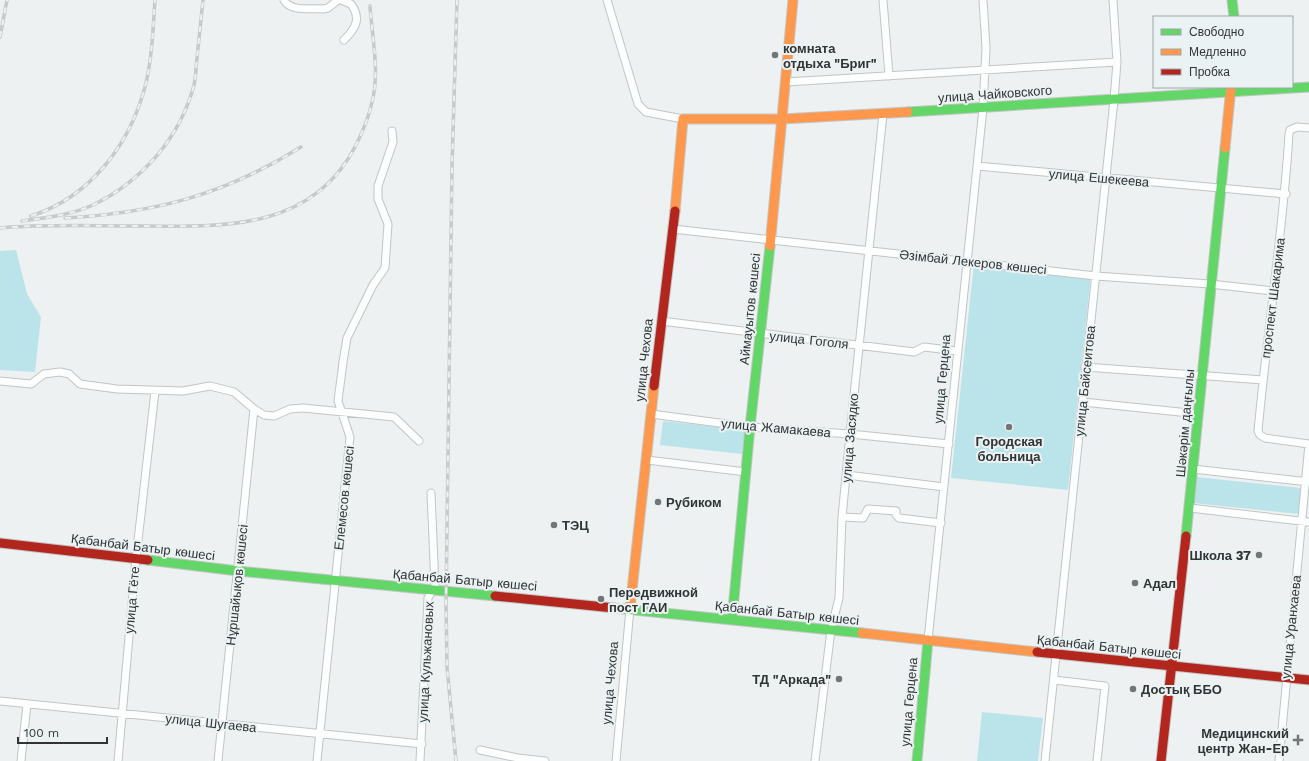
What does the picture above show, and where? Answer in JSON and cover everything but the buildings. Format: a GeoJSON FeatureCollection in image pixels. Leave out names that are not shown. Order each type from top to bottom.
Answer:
{"type":"FeatureCollection","features":[{"type":"Feature","properties":{"kind":"main road","name":"Аймауытов көшесі"},"geometry":{"type":"LineString","coordinates":[[732,620],[750,427],[771,239],[793,0]]}},
{"type":"Feature","properties":{"kind":"main road"},"geometry":{"type":"LineString","coordinates":[[1232,0],[1234,16]]}},
{"type":"Feature","properties":{"kind":"main road","name":"улица Чайковского"},"geometry":{"type":"LineString","coordinates":[[1293,88],[1309,87]]}},
{"type":"Feature","properties":{"kind":"main road","name":"улица Чайковского"},"geometry":{"type":"LineString","coordinates":[[682,119],[782,119],[883,114],[1114,100],[1230,90],[1283,88]]}},
{"type":"Feature","properties":{"kind":"main road","name":"Шәкәрім даңғылы"},"geometry":{"type":"LineString","coordinates":[[1161,761],[1190,508],[1210,284],[1230,90]]}},
{"type":"Feature","properties":{"kind":"main road","name":"улица Чехова"},"geometry":{"type":"LineString","coordinates":[[630,609],[661,321],[673,229],[682,119]]}},
{"type":"Feature","properties":{"kind":"main road","name":"Қабанбай Батыр көшесі"},"geometry":{"type":"LineString","coordinates":[[0,543],[238,571],[630,609],[1309,680]]}},
{"type":"Feature","properties":{"kind":"main road","name":"улица Герцена"},"geometry":{"type":"LineString","coordinates":[[917,761],[928,640]]}},
{"type":"Feature","properties":{"kind":"street"},"geometry":{"type":"LineString","coordinates":[[284,0],[286,5],[292,8],[323,9],[328,8],[338,0]]}},
{"type":"Feature","properties":{"kind":"street"},"geometry":{"type":"LineString","coordinates":[[341,0],[351,4],[358,18],[354,30],[344,40]]}},
{"type":"Feature","properties":{"kind":"street"},"geometry":{"type":"LineString","coordinates":[[607,0],[638,104],[646,112],[682,119]]}},
{"type":"Feature","properties":{"kind":"street"},"geometry":{"type":"LineString","coordinates":[[883,0],[889,76]]}},
{"type":"Feature","properties":{"kind":"street","name":"улица Герцена"},"geometry":{"type":"LineString","coordinates":[[928,640],[983,108],[986,48],[983,0]]}},
{"type":"Feature","properties":{"kind":"street","name":"улица Байсеитова"},"geometry":{"type":"LineString","coordinates":[[1044,761],[1057,654],[1086,367],[1107,179],[1117,62],[1113,0]]}},
{"type":"Feature","properties":{"kind":"street"},"geometry":{"type":"LineString","coordinates":[[786,82],[1117,62]]}},
{"type":"Feature","properties":{"kind":"street","name":"улица Засядко"},"geometry":{"type":"LineString","coordinates":[[815,761],[831,630],[838,598],[842,517],[883,114]]}},
{"type":"Feature","properties":{"kind":"street","name":"проспект Шакарима"},"geometry":{"type":"LineString","coordinates":[[1309,128],[1297,127],[1290,130],[1286,194],[1273,291],[1258,431],[1260,435],[1265,438],[1309,444]]}},
{"type":"Feature","properties":{"kind":"street","name":"Елемесов көшесі"},"geometry":{"type":"LineString","coordinates":[[317,761],[350,437],[338,401],[347,338],[373,285],[385,268],[388,224],[378,199],[378,186],[393,142],[392,131]]}},
{"type":"Feature","properties":{"kind":"street","name":"улица Ешекеева"},"geometry":{"type":"LineString","coordinates":[[977,166],[1107,179],[1286,194]]}},
{"type":"Feature","properties":{"kind":"street","name":"Әзімбай Лекеров көшесі"},"geometry":{"type":"LineString","coordinates":[[673,229],[1096,276],[1210,284],[1273,291]]}},
{"type":"Feature","properties":{"kind":"street","name":"улица Гоголя"},"geometry":{"type":"LineString","coordinates":[[661,321],[914,352],[924,347],[957,351]]}},
{"type":"Feature","properties":{"kind":"street"},"geometry":{"type":"LineString","coordinates":[[1086,367],[1263,380]]}},
{"type":"Feature","properties":{"kind":"street"},"geometry":{"type":"LineString","coordinates":[[0,381],[31,384],[44,374],[60,372],[69,374],[80,384],[117,389],[183,391],[210,386],[234,392],[254,409],[264,414],[274,416],[290,409],[303,408],[394,418],[419,441]]}},
{"type":"Feature","properties":{"kind":"street","name":"улица Гёте"},"geometry":{"type":"LineString","coordinates":[[118,761],[136,558],[155,391]]}},
{"type":"Feature","properties":{"kind":"street"},"geometry":{"type":"LineString","coordinates":[[1083,402],[1199,414]]}},
{"type":"Feature","properties":{"kind":"street","name":"Нұршайықов көшесі"},"geometry":{"type":"LineString","coordinates":[[218,761],[254,409]]}},
{"type":"Feature","properties":{"kind":"street","name":"улица Жамакаева"},"geometry":{"type":"LineString","coordinates":[[651,414],[750,427],[850,434],[949,444]]}},
{"type":"Feature","properties":{"kind":"street","name":"улица Уранхаева"},"geometry":{"type":"LineString","coordinates":[[1279,761],[1286,677],[1305,521],[1309,444]]}},
{"type":"Feature","properties":{"kind":"street"},"geometry":{"type":"LineString","coordinates":[[647,460],[746,472]]}},
{"type":"Feature","properties":{"kind":"street"},"geometry":{"type":"LineString","coordinates":[[1194,469],[1307,482]]}},
{"type":"Feature","properties":{"kind":"street"},"geometry":{"type":"LineString","coordinates":[[847,475],[944,487]]}},
{"type":"Feature","properties":{"kind":"street","name":"улица Кульжановых"},"geometry":{"type":"LineString","coordinates":[[420,761],[428,598],[435,586],[431,493]]}},
{"type":"Feature","properties":{"kind":"street"},"geometry":{"type":"LineString","coordinates":[[1190,508],[1305,521]]}},
{"type":"Feature","properties":{"kind":"street"},"geometry":{"type":"LineString","coordinates":[[842,517],[863,518],[868,509],[896,511],[896,515],[899,518],[940,523]]}},
{"type":"Feature","properties":{"kind":"street","name":"улица Чехова"},"geometry":{"type":"LineString","coordinates":[[616,761],[630,609]]}},
{"type":"Feature","properties":{"kind":"street"},"geometry":{"type":"LineString","coordinates":[[1054,680],[1105,686],[1097,761]]}},
{"type":"Feature","properties":{"kind":"street","name":"улица Шугаева"},"geometry":{"type":"LineString","coordinates":[[0,701],[422,744]]}},
{"type":"Feature","properties":{"kind":"street"},"geometry":{"type":"LineString","coordinates":[[21,761],[27,704]]}},
{"type":"Feature","properties":{"kind":"street"},"geometry":{"type":"LineString","coordinates":[[480,750],[518,758],[545,761]]}},
{"type":"Feature","properties":{"kind":"shaded area"},"geometry":{"type":"Polygon","coordinates":[[[16,250],[27,294],[41,317],[35,372],[0,370],[0,251],[16,250]]]}},
{"type":"Feature","properties":{"kind":"shaded area"},"geometry":{"type":"Polygon","coordinates":[[[974,263],[1091,275],[1068,490],[951,478],[974,263]]]}},
{"type":"Feature","properties":{"kind":"shaded area"},"geometry":{"type":"Polygon","coordinates":[[[663,421],[745,430],[742,454],[660,445],[663,421]]]}},
{"type":"Feature","properties":{"kind":"shaded area"},"geometry":{"type":"Polygon","coordinates":[[[1196,477],[1302,488],[1299,514],[1193,503],[1196,477]]]}},
{"type":"Feature","properties":{"kind":"shaded area"},"geometry":{"type":"Polygon","coordinates":[[[982,712],[1043,718],[1038,761],[977,761],[982,712]]]}},
{"type":"Feature","properties":{"kind":"railway"},"geometry":{"type":"LineString","coordinates":[[0,37],[7,0]]}},
{"type":"Feature","properties":{"kind":"railway"},"geometry":{"type":"LineString","coordinates":[[31,216],[52,207],[71,196],[89,182],[117,149],[129,129],[138,109],[145,87],[152,44],[155,0]]}},
{"type":"Feature","properties":{"kind":"railway"},"geometry":{"type":"LineString","coordinates":[[22,221],[67,214],[93,205],[127,184],[157,156],[179,123],[188,104],[194,85],[203,0]]}},
{"type":"Feature","properties":{"kind":"railway"},"geometry":{"type":"LineString","coordinates":[[456,761],[447,667],[446,601],[452,166],[457,0]]}},
{"type":"Feature","properties":{"kind":"railway"},"geometry":{"type":"LineString","coordinates":[[0,228],[52,226],[202,226],[233,223],[262,218],[290,209],[316,194],[338,173],[356,145],[369,113],[375,79],[375,54],[370,6]]}},
{"type":"Feature","properties":{"kind":"railway"},"geometry":{"type":"LineString","coordinates":[[65,218],[129,212],[188,199],[244,178],[301,147]]}},
{"type":"Feature","properties":{"kind":"traffic: fast"},"geometry":{"type":"LineString","coordinates":[[1232,0],[1234,16]]}},
{"type":"Feature","properties":{"kind":"traffic: fast"},"geometry":{"type":"LineString","coordinates":[[1293,88],[1309,87]]}},
{"type":"Feature","properties":{"kind":"traffic: fast"},"geometry":{"type":"LineString","coordinates":[[908,112],[1293,88]]}},
{"type":"Feature","properties":{"kind":"traffic: fast"},"geometry":{"type":"LineString","coordinates":[[1186,536],[1225,148]]}},
{"type":"Feature","properties":{"kind":"traffic: fast"},"geometry":{"type":"LineString","coordinates":[[732,620],[750,427],[770,246]]}},
{"type":"Feature","properties":{"kind":"traffic: fast"},"geometry":{"type":"LineString","coordinates":[[148,560],[238,571],[495,596]]}},
{"type":"Feature","properties":{"kind":"traffic: fast"},"geometry":{"type":"LineString","coordinates":[[614,608],[862,633]]}},
{"type":"Feature","properties":{"kind":"traffic: fast"},"geometry":{"type":"LineString","coordinates":[[917,761],[928,640]]}},
{"type":"Feature","properties":{"kind":"traffic: slow"},"geometry":{"type":"LineString","coordinates":[[770,246],[793,0]]}},
{"type":"Feature","properties":{"kind":"traffic: slow"},"geometry":{"type":"LineString","coordinates":[[1225,148],[1231,88]]}},
{"type":"Feature","properties":{"kind":"traffic: slow"},"geometry":{"type":"LineString","coordinates":[[675,211],[683,119],[782,119],[908,112]]}},
{"type":"Feature","properties":{"kind":"traffic: slow"},"geometry":{"type":"LineString","coordinates":[[630,609],[654,386]]}},
{"type":"Feature","properties":{"kind":"traffic: slow"},"geometry":{"type":"LineString","coordinates":[[862,633],[1037,652]]}},
{"type":"Feature","properties":{"kind":"traffic: jam"},"geometry":{"type":"LineString","coordinates":[[654,386],[675,211]]}},
{"type":"Feature","properties":{"kind":"traffic: jam"},"geometry":{"type":"LineString","coordinates":[[1161,761],[1186,536]]}},
{"type":"Feature","properties":{"kind":"traffic: jam"},"geometry":{"type":"LineString","coordinates":[[0,543],[148,560]]}},
{"type":"Feature","properties":{"kind":"traffic: jam"},"geometry":{"type":"LineString","coordinates":[[495,596],[614,608]]}},
{"type":"Feature","properties":{"kind":"traffic: jam"},"geometry":{"type":"LineString","coordinates":[[1037,652],[1309,680]]}},
{"type":"Feature","properties":{"kind":"place","name":"комната отдыха \"Бриг\""},"geometry":{"type":"Point","coordinates":[775,55]}},
{"type":"Feature","properties":{"kind":"place","name":"Городская больница"},"geometry":{"type":"Point","coordinates":[1009,427]}},
{"type":"Feature","properties":{"kind":"place","name":"Рубиком"},"geometry":{"type":"Point","coordinates":[658,502]}},
{"type":"Feature","properties":{"kind":"place","name":"ТЭЦ"},"geometry":{"type":"Point","coordinates":[554,525]}},
{"type":"Feature","properties":{"kind":"place","name":"Школа 37"},"geometry":{"type":"Point","coordinates":[1259,555]}},
{"type":"Feature","properties":{"kind":"place","name":"Адал"},"geometry":{"type":"Point","coordinates":[1135,583]}},
{"type":"Feature","properties":{"kind":"place","name":"Передвижной пост ГАИ"},"geometry":{"type":"Point","coordinates":[601,599]}},
{"type":"Feature","properties":{"kind":"place","name":"ТД \"Аркада\""},"geometry":{"type":"Point","coordinates":[839,679]}},
{"type":"Feature","properties":{"kind":"place","name":"Достық ББО"},"geometry":{"type":"Point","coordinates":[1133,689]}},
{"type":"Feature","properties":{"kind":"place","name":"Медицинский центр Жан-Ер"},"geometry":{"type":"Point","coordinates":[1298,740]}}]}
